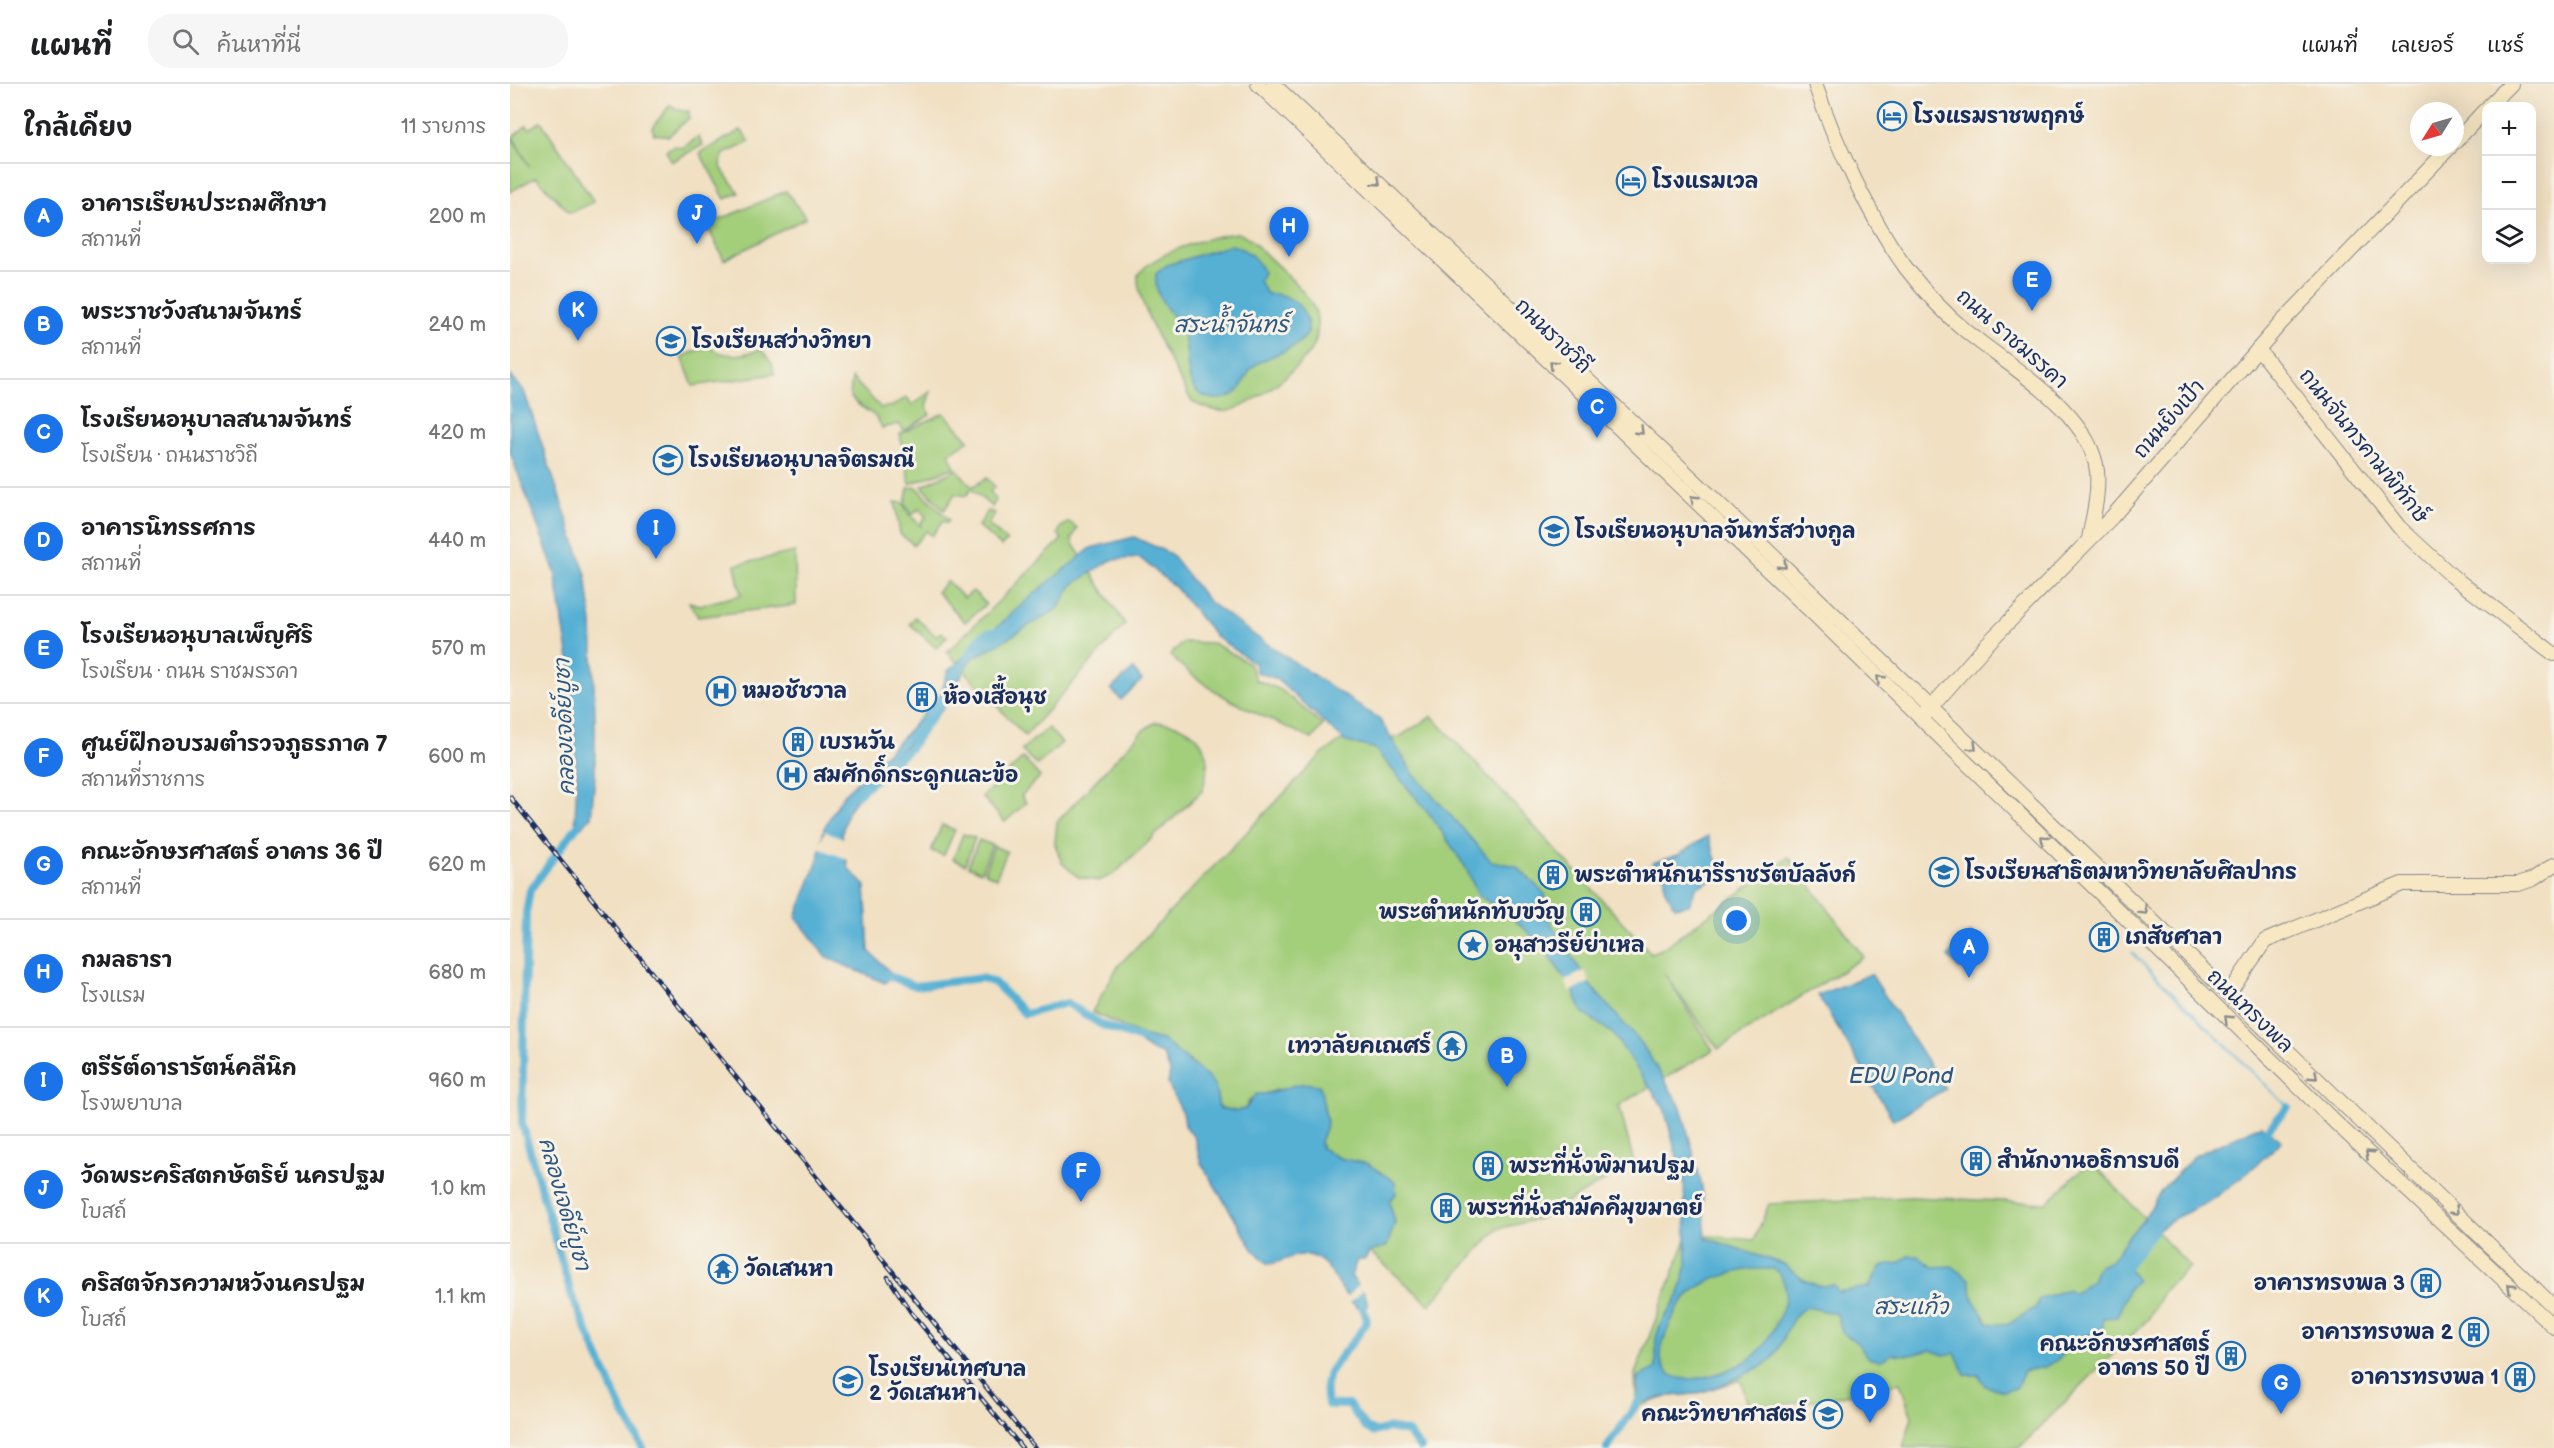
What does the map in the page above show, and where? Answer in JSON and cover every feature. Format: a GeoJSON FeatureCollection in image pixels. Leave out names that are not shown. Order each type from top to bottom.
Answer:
{"type":"FeatureCollection","features":[{"type":"Feature","properties":{"kind":"main road","name":"ถนนราชวิถี"},"geometry":{"type":"LineString","coordinates":[[1258,84],[1538,340],[1930,707]]}},
{"type":"Feature","properties":{"kind":"main road","name":"ถนนราชวิถี"},"geometry":{"type":"LineString","coordinates":[[1273,84],[1538,340],[1922,719]]}},
{"type":"Feature","properties":{"kind":"main road","name":"ถนน ราชมรรคา"},"geometry":{"type":"LineString","coordinates":[[1815,84],[1823,108],[1859,186],[1906,268],[1963,329],[2018,370],[2067,415],[2081,432],[2097,470],[2096,511],[2089,539]]}},
{"type":"Feature","properties":{"kind":"main road"},"geometry":{"type":"LineString","coordinates":[[2494,102],[2511,84]]}},
{"type":"Feature","properties":{"kind":"main road"},"geometry":{"type":"LineString","coordinates":[[2464,133],[2482,114]]}},
{"type":"Feature","properties":{"kind":"main road","name":"ถนนยิงเป้า"},"geometry":{"type":"LineString","coordinates":[[1922,719],[1930,707],[2112,517],[2258,349],[2441,156]]}},
{"type":"Feature","properties":{"kind":"main road","name":"ถนนจันทรคามพิทักษ์"},"geometry":{"type":"LineString","coordinates":[[2258,349],[2399,527],[2452,576],[2554,654]]}},
{"type":"Feature","properties":{"kind":"main road","name":"ถนนทรงพล"},"geometry":{"type":"LineString","coordinates":[[1930,707],[2554,1307]]}},
{"type":"Feature","properties":{"kind":"main road","name":"ถนนทรงพล"},"geometry":{"type":"LineString","coordinates":[[1922,719],[2211,1001],[2554,1327]]}},
{"type":"Feature","properties":{"kind":"main road"},"geometry":{"type":"LineString","coordinates":[[2211,1001],[2226,991],[2265,940],[2402,884],[2518,884],[2533,879],[2554,865]]}},
{"type":"Feature","properties":{"kind":"green space"},"geometry":{"type":"Polygon","coordinates":[[[670,105],[681,111],[689,111],[689,118],[669,136],[654,134],[652,128],[670,105]]]}},
{"type":"Feature","properties":{"kind":"green space"},"geometry":{"type":"Polygon","coordinates":[[[541,121],[594,202],[570,213],[536,177],[510,192],[510,140],[512,138],[530,167],[513,137],[527,125],[530,129],[541,121]]]}},
{"type":"Feature","properties":{"kind":"green space"},"geometry":{"type":"Polygon","coordinates":[[[741,130],[750,142],[724,154],[720,163],[724,173],[739,193],[725,199],[700,153],[741,130]]]}},
{"type":"Feature","properties":{"kind":"green space"},"geometry":{"type":"Polygon","coordinates":[[[698,137],[703,145],[671,162],[666,150],[674,146],[682,148],[698,137]]]}},
{"type":"Feature","properties":{"kind":"green space"},"geometry":{"type":"Polygon","coordinates":[[[786,191],[806,218],[724,260],[708,228],[709,224],[786,191]]]}},
{"type":"Feature","properties":{"kind":"green space","name":"สระน้ำจันทร์"},"geometry":{"type":"Polygon","coordinates":[[[1236,233],[1252,241],[1305,295],[1316,313],[1317,334],[1308,354],[1275,385],[1237,408],[1218,411],[1192,402],[1150,321],[1143,304],[1138,275],[1156,260],[1183,247],[1236,233]]]}},
{"type":"Feature","properties":{"kind":"green space"},"geometry":{"type":"Polygon","coordinates":[[[708,346],[727,355],[761,349],[772,363],[774,374],[693,386],[682,357],[708,346]]]}},
{"type":"Feature","properties":{"kind":"green space"},"geometry":{"type":"Polygon","coordinates":[[[852,378],[881,408],[893,406],[907,397],[912,405],[931,391],[926,406],[930,415],[904,431],[899,424],[882,428],[872,414],[858,405],[850,396],[852,378]]]}},
{"type":"Feature","properties":{"kind":"green space"},"geometry":{"type":"Polygon","coordinates":[[[944,413],[969,440],[949,454],[955,467],[910,484],[900,434],[944,413]]]}},
{"type":"Feature","properties":{"kind":"green space"},"geometry":{"type":"Polygon","coordinates":[[[957,469],[972,487],[987,478],[995,487],[990,491],[996,500],[992,507],[971,489],[966,496],[955,494],[944,510],[922,486],[957,469]]]}},
{"type":"Feature","properties":{"kind":"green space"},"geometry":{"type":"Polygon","coordinates":[[[917,487],[949,520],[947,523],[943,521],[932,536],[926,531],[914,545],[900,534],[895,502],[903,503],[908,513],[922,527],[920,524],[926,517],[919,509],[912,515],[905,504],[908,488],[917,487]]]}},
{"type":"Feature","properties":{"kind":"green space"},"geometry":{"type":"Polygon","coordinates":[[[988,511],[995,513],[988,524],[1007,541],[1001,546],[978,526],[988,511]]]}},
{"type":"Feature","properties":{"kind":"green space"},"geometry":{"type":"Polygon","coordinates":[[[1069,522],[1077,528],[1072,539],[1073,544],[1125,624],[1025,736],[947,652],[1062,539],[1058,534],[1060,528],[1069,522]]]}},
{"type":"Feature","properties":{"kind":"green space"},"geometry":{"type":"Polygon","coordinates":[[[795,552],[796,605],[698,617],[689,602],[700,605],[741,595],[735,565],[795,552]]]}},
{"type":"Feature","properties":{"kind":"green space"},"geometry":{"type":"Polygon","coordinates":[[[947,581],[964,598],[973,591],[986,604],[965,622],[937,592],[947,581]]]}},
{"type":"Feature","properties":{"kind":"green space"},"geometry":{"type":"Polygon","coordinates":[[[915,617],[936,636],[941,632],[947,637],[936,648],[910,624],[915,617]]]}},
{"type":"Feature","properties":{"kind":"green space"},"geometry":{"type":"Polygon","coordinates":[[[1183,642],[1213,643],[1249,663],[1256,680],[1281,690],[1323,725],[1312,739],[1255,713],[1219,693],[1185,669],[1170,655],[1183,642]]]}},
{"type":"Feature","properties":{"kind":"green space"},"geometry":{"type":"Polygon","coordinates":[[[1432,716],[1651,953],[1663,948],[1789,857],[1864,957],[1718,1049],[1664,973],[1713,1050],[1619,1105],[1634,1163],[1541,1218],[1497,1229],[1430,1305],[1370,1252],[1387,1246],[1395,1222],[1389,1201],[1395,1182],[1368,1165],[1339,1158],[1321,1148],[1320,1142],[1327,1122],[1320,1086],[1277,1090],[1250,1099],[1245,1109],[1237,1111],[1219,1108],[1215,1085],[1185,1057],[1151,1037],[1140,1035],[1092,1012],[1118,966],[1321,755],[1344,739],[1399,737],[1432,716]]]}},
{"type":"Feature","properties":{"kind":"green space"},"geometry":{"type":"Polygon","coordinates":[[[1156,722],[1184,728],[1201,742],[1207,764],[1202,791],[1114,874],[1098,881],[1078,877],[1062,863],[1055,844],[1057,822],[1143,730],[1156,722]]]}},
{"type":"Feature","properties":{"kind":"green space"},"geometry":{"type":"Polygon","coordinates":[[[1048,728],[1062,743],[1037,765],[1021,750],[1048,728]]]}},
{"type":"Feature","properties":{"kind":"green space"},"geometry":{"type":"Polygon","coordinates":[[[1023,758],[1040,777],[1021,796],[1026,803],[1005,822],[982,797],[1023,758]]]}},
{"type":"Feature","properties":{"kind":"green space"},"geometry":{"type":"Polygon","coordinates":[[[942,825],[955,830],[944,855],[931,851],[942,825]]]}},
{"type":"Feature","properties":{"kind":"green space"},"geometry":{"type":"Polygon","coordinates":[[[963,834],[975,838],[965,865],[953,859],[963,834]]]}},
{"type":"Feature","properties":{"kind":"green space"},"geometry":{"type":"Polygon","coordinates":[[[979,840],[992,845],[981,872],[968,866],[979,840]]]}},
{"type":"Feature","properties":{"kind":"green space"},"geometry":{"type":"Polygon","coordinates":[[[994,846],[1007,852],[996,878],[984,872],[994,846]]]}},
{"type":"Feature","properties":{"kind":"green space"},"geometry":{"type":"Polygon","coordinates":[[[2091,1161],[2190,1267],[2164,1290],[2149,1318],[2019,1448],[1903,1448],[1912,1417],[1900,1383],[1835,1397],[1749,1410],[1741,1380],[1695,1394],[1670,1396],[1636,1407],[1635,1374],[1688,1234],[1754,1240],[1769,1204],[1911,1197],[2046,1203],[2091,1161]]]}},
{"type":"Feature","properties":{"kind":"water","name":"สระน้ำจันทร์"},"geometry":{"type":"Polygon","coordinates":[[[1231,245],[1246,251],[1258,262],[1263,272],[1259,281],[1267,294],[1283,296],[1297,304],[1306,316],[1308,333],[1297,344],[1254,366],[1236,393],[1227,398],[1213,399],[1200,395],[1190,380],[1185,339],[1178,324],[1160,298],[1157,291],[1156,274],[1167,265],[1231,245]]]}},
{"type":"Feature","properties":{"kind":"water"},"geometry":{"type":"Polygon","coordinates":[[[510,375],[524,391],[586,575],[592,623],[595,776],[591,817],[580,828],[575,820],[577,777],[570,666],[555,572],[510,452],[510,375]]]}},
{"type":"Feature","properties":{"kind":"water","name":"สระแก้ว"},"geometry":{"type":"Polygon","coordinates":[[[1134,537],[1171,554],[1208,601],[1380,720],[1412,772],[1491,861],[1516,866],[1545,894],[1546,916],[1590,985],[1642,1044],[1681,1107],[1702,1186],[1706,1238],[1783,1264],[1804,1280],[1819,1286],[1834,1285],[1838,1292],[1869,1287],[1880,1267],[1899,1263],[1909,1256],[1918,1256],[1933,1267],[1952,1266],[1969,1279],[1973,1299],[1988,1323],[2007,1325],[2036,1307],[2039,1299],[2068,1289],[2074,1293],[2093,1279],[2096,1268],[2112,1260],[2144,1219],[2161,1191],[2194,1156],[2261,1125],[2282,1141],[2245,1175],[2208,1202],[2175,1218],[2152,1234],[2127,1266],[2137,1280],[2128,1290],[2117,1317],[2103,1318],[2103,1327],[2098,1332],[2076,1339],[2061,1357],[2046,1367],[2024,1371],[2016,1388],[2005,1391],[1985,1386],[1979,1375],[1965,1375],[1955,1353],[1944,1355],[1930,1350],[1911,1355],[1892,1354],[1883,1360],[1870,1359],[1857,1343],[1842,1332],[1837,1314],[1807,1307],[1800,1311],[1790,1324],[1769,1362],[1734,1380],[1707,1390],[1660,1398],[1647,1403],[1638,1397],[1637,1378],[1656,1368],[1656,1338],[1660,1325],[1679,1295],[1687,1264],[1684,1183],[1664,1108],[1613,1034],[1582,1012],[1574,992],[1541,944],[1510,916],[1478,895],[1466,868],[1432,817],[1374,748],[1346,742],[1275,678],[1256,672],[1254,663],[1215,636],[1176,588],[1140,558],[1111,560],[1072,585],[1058,609],[970,660],[943,709],[872,779],[847,812],[842,834],[848,868],[865,885],[869,951],[892,974],[885,983],[826,957],[796,917],[818,860],[824,828],[843,795],[900,740],[941,694],[948,671],[1035,593],[1091,548],[1134,537]],[[1750,1269],[1727,1274],[1706,1283],[1687,1296],[1674,1315],[1663,1341],[1661,1355],[1664,1368],[1672,1375],[1696,1379],[1724,1372],[1756,1354],[1773,1331],[1785,1302],[1785,1285],[1775,1269],[1750,1269]]]}},
{"type":"Feature","properties":{"kind":"water"},"geometry":{"type":"Polygon","coordinates":[[[1133,669],[1142,680],[1121,700],[1111,689],[1133,669]]]}},
{"type":"Feature","properties":{"kind":"water"},"geometry":{"type":"Polygon","coordinates":[[[1708,836],[1721,874],[1696,888],[1689,905],[1675,907],[1665,890],[1665,878],[1652,863],[1678,855],[1708,836]]]}},
{"type":"Feature","properties":{"kind":"water"},"geometry":{"type":"Polygon","coordinates":[[[1971,933],[1984,945],[1960,969],[1948,957],[1971,933]]]}},
{"type":"Feature","properties":{"kind":"water","name":"EDU Pond"},"geometry":{"type":"Polygon","coordinates":[[[1871,974],[1945,1089],[1893,1120],[1818,995],[1871,974]]]}},
{"type":"Feature","properties":{"kind":"water"},"geometry":{"type":"Polygon","coordinates":[[[1140,1035],[1162,1040],[1203,1073],[1215,1085],[1219,1108],[1237,1111],[1245,1109],[1256,1094],[1265,1094],[1303,1084],[1320,1086],[1327,1122],[1320,1142],[1321,1148],[1339,1158],[1368,1164],[1395,1182],[1396,1194],[1389,1201],[1395,1222],[1387,1246],[1370,1252],[1364,1260],[1357,1260],[1351,1276],[1365,1294],[1368,1306],[1362,1309],[1354,1304],[1321,1261],[1312,1256],[1301,1255],[1268,1264],[1253,1249],[1201,1163],[1194,1136],[1185,1128],[1184,1116],[1168,1084],[1170,1071],[1162,1053],[1153,1052],[1140,1043],[1140,1035]]]}},
{"type":"Feature","properties":{"kind":"pier"},"geometry":{"type":"Polygon","coordinates":[[[825,831],[846,839],[848,859],[818,848],[825,831]]]}},
{"type":"Feature","properties":{"kind":"pier"},"geometry":{"type":"Polygon","coordinates":[[[1585,971],[1590,982],[1570,992],[1565,980],[1585,971]]]}},
{"type":"Feature","properties":{"kind":"pier"},"geometry":{"type":"Polygon","coordinates":[[[1360,1284],[1364,1289],[1348,1305],[1344,1299],[1360,1284]]]}},
{"type":"Feature","properties":{"kind":"waterway"},"geometry":{"type":"LineString","coordinates":[[967,657],[983,635],[1001,631]]}},
{"type":"Feature","properties":{"kind":"waterway"},"geometry":{"type":"LineString","coordinates":[[857,795],[911,747],[934,714]]}},
{"type":"Feature","properties":{"kind":"waterway","name":"คลองเจดีย์บูชา"},"geometry":{"type":"LineString","coordinates":[[583,818],[530,890],[526,913],[522,1123],[571,1294],[621,1408],[643,1448]]}},
{"type":"Feature","properties":{"kind":"waterway"},"geometry":{"type":"LineString","coordinates":[[2132,953],[2288,1107]]}},
{"type":"Feature","properties":{"kind":"waterway"},"geometry":{"type":"LineString","coordinates":[[879,972],[915,986],[982,978],[995,983],[1025,1014],[1067,1003],[1102,1025],[1149,1042]]}},
{"type":"Feature","properties":{"kind":"waterway"},"geometry":{"type":"LineString","coordinates":[[2260,1138],[2288,1107]]}},
{"type":"Feature","properties":{"kind":"waterway"},"geometry":{"type":"LineString","coordinates":[[2124,1270],[2154,1230]]}},
{"type":"Feature","properties":{"kind":"waterway"},"geometry":{"type":"LineString","coordinates":[[1360,1299],[1367,1320],[1331,1369],[1325,1392],[1328,1405],[1349,1405],[1366,1428],[1375,1432],[1388,1428],[1408,1432],[1420,1448]]}},
{"type":"Feature","properties":{"kind":"waterway"},"geometry":{"type":"LineString","coordinates":[[1607,1448],[1645,1392]]}},
{"type":"Feature","properties":{"kind":"railway"},"geometry":{"type":"LineString","coordinates":[[510,797],[1035,1448]]}},
{"type":"Feature","properties":{"kind":"railway"},"geometry":{"type":"LineString","coordinates":[[888,1277],[910,1311],[1022,1448]]}},
{"type":"Feature","properties":{"kind":"place","name":"โรงแรมราชพฤกษ์"},"geometry":{"type":"Point","coordinates":[1892,116]}},
{"type":"Feature","properties":{"kind":"place","name":"โรงแรมเวล"},"geometry":{"type":"Point","coordinates":[1631,181]}},
{"type":"Feature","properties":{"kind":"place","name":"วัดพระคริสตกษัตริย์ นครปฐม"},"geometry":{"type":"Point","coordinates":[697,244]}},
{"type":"Feature","properties":{"kind":"place","name":"กมลธารา"},"geometry":{"type":"Point","coordinates":[1289,257]}},
{"type":"Feature","properties":{"kind":"place","name":"โรงเรียนอนุบาลเพ็ญศิริ"},"geometry":{"type":"Point","coordinates":[2032,311]}},
{"type":"Feature","properties":{"kind":"place","name":"คริสตจักรความหวังนครปฐม"},"geometry":{"type":"Point","coordinates":[578,341]}},
{"type":"Feature","properties":{"kind":"place","name":"โรงเรียนสว่างวิทยา"},"geometry":{"type":"Point","coordinates":[671,341]}},
{"type":"Feature","properties":{"kind":"place","name":"โรงเรียนอนุบาลสนามจันทร์"},"geometry":{"type":"Point","coordinates":[1597,438]}},
{"type":"Feature","properties":{"kind":"place","name":"โรงเรียนอนุบาลจิตรมณี"},"geometry":{"type":"Point","coordinates":[668,460]}},
{"type":"Feature","properties":{"kind":"place","name":"โรงเรียนอนุบาลจันทร์สว่างกูล"},"geometry":{"type":"Point","coordinates":[1554,531]}},
{"type":"Feature","properties":{"kind":"place","name":"ตรีรัต์ดารารัตน์คลีนิก"},"geometry":{"type":"Point","coordinates":[656,559]}},
{"type":"Feature","properties":{"kind":"place","name":"หมอชัชวาล"},"geometry":{"type":"Point","coordinates":[721,691]}},
{"type":"Feature","properties":{"kind":"place","name":"ห้องเสื้อนุช"},"geometry":{"type":"Point","coordinates":[922,697]}},
{"type":"Feature","properties":{"kind":"place","name":"เบรนวัน"},"geometry":{"type":"Point","coordinates":[798,742]}},
{"type":"Feature","properties":{"kind":"place","name":"สมศักดิ์กระดูกและข้อ"},"geometry":{"type":"Point","coordinates":[792,775]}},
{"type":"Feature","properties":{"kind":"place","name":"โรงเรียนสาธิตมหาวิทยาลัยศิลปากร"},"geometry":{"type":"Point","coordinates":[1944,872]}},
{"type":"Feature","properties":{"kind":"place","name":"พระตำหนักนารีราชรัตบัลลังก์"},"geometry":{"type":"Point","coordinates":[1553,875]}},
{"type":"Feature","properties":{"kind":"place","name":"พระตำหนักทับขวัญ"},"geometry":{"type":"Point","coordinates":[1586,912]}},
{"type":"Feature","properties":{"kind":"place","name":"เภสัชศาลา"},"geometry":{"type":"Point","coordinates":[2104,937]}},
{"type":"Feature","properties":{"kind":"place","name":"อนุสาวรีย์ย่าเหล"},"geometry":{"type":"Point","coordinates":[1473,945]}},
{"type":"Feature","properties":{"kind":"place","name":"อาคารเรียนประถมศึกษา"},"geometry":{"type":"Point","coordinates":[1969,978]}},
{"type":"Feature","properties":{"kind":"place","name":"เทวาลัยคเณศร์"},"geometry":{"type":"Point","coordinates":[1452,1046]}},
{"type":"Feature","properties":{"kind":"place","name":"พระราชวังสนามจันทร์"},"geometry":{"type":"Point","coordinates":[1507,1087]}},
{"type":"Feature","properties":{"kind":"place","name":"สำนักงานอธิการบดี"},"geometry":{"type":"Point","coordinates":[1976,1161]}},
{"type":"Feature","properties":{"kind":"place","name":"พระที่นั่งพิมานปฐม"},"geometry":{"type":"Point","coordinates":[1488,1166]}},
{"type":"Feature","properties":{"kind":"place","name":"ศูนย์ฝึกอบรมตำรวจภูธรภาค 7"},"geometry":{"type":"Point","coordinates":[1081,1202]}},
{"type":"Feature","properties":{"kind":"place","name":"พระที่นั่งสามัคคีมุขมาตย์"},"geometry":{"type":"Point","coordinates":[1446,1208]}},
{"type":"Feature","properties":{"kind":"place","name":"วัดเสนหา"},"geometry":{"type":"Point","coordinates":[723,1269]}},
{"type":"Feature","properties":{"kind":"place","name":"อาคารทรงพล 3"},"geometry":{"type":"Point","coordinates":[2426,1283]}},
{"type":"Feature","properties":{"kind":"place","name":"อาคารทรงพล 2"},"geometry":{"type":"Point","coordinates":[2474,1332]}},
{"type":"Feature","properties":{"kind":"place","name":"คณะอักษรศาสตร์ อาคาร 50 ปี"},"geometry":{"type":"Point","coordinates":[2231,1356]}},
{"type":"Feature","properties":{"kind":"place","name":"อาคารทรงพล 1"},"geometry":{"type":"Point","coordinates":[2520,1377]}},
{"type":"Feature","properties":{"kind":"place","name":"โรงเรียนเทศบาล 2 วัดเสนหา"},"geometry":{"type":"Point","coordinates":[848,1381]}},
{"type":"Feature","properties":{"kind":"place","name":"คณะวิทยาศาสตร์"},"geometry":{"type":"Point","coordinates":[1828,1414]}},
{"type":"Feature","properties":{"kind":"place","name":"คณะอักษรศาสตร์ อาคาร 36 ปี"},"geometry":{"type":"Point","coordinates":[2281,1414]}},
{"type":"Feature","properties":{"kind":"place","name":"อาคารนิทรรศการ"},"geometry":{"type":"Point","coordinates":[1870,1423]}}]}
